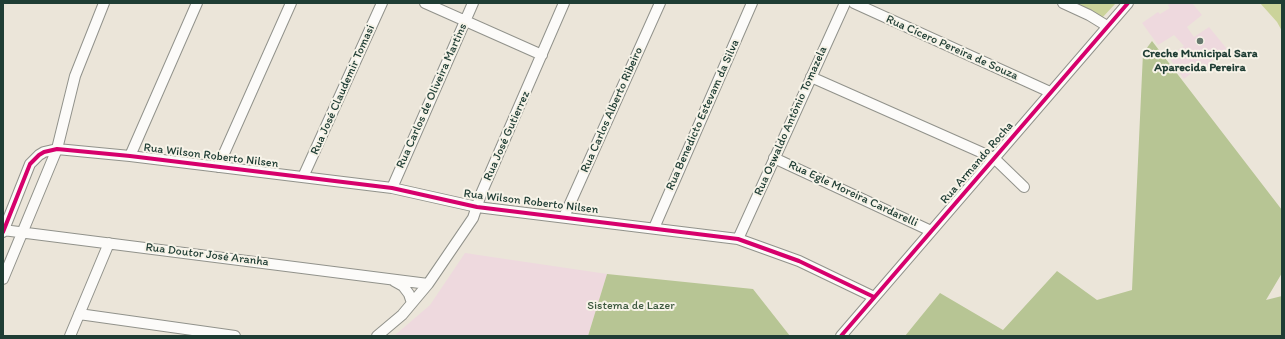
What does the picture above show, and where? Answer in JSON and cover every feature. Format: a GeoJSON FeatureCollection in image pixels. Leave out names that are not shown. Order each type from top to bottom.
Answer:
{"type":"FeatureCollection","features":[{"type":"Feature","properties":{"kind":"street"},"geometry":{"type":"LineString","coordinates":[[3,279],[57,149],[75,76],[104,3]]}},
{"type":"Feature","properties":{"kind":"street"},"geometry":{"type":"LineString","coordinates":[[130,156],[197,3]]}},
{"type":"Feature","properties":{"kind":"street"},"geometry":{"type":"LineString","coordinates":[[218,166],[291,3]]}},
{"type":"Feature","properties":{"kind":"street","name":"Rua José Claudemir Tomasi"},"geometry":{"type":"LineString","coordinates":[[304,177],[382,3]]}},
{"type":"Feature","properties":{"kind":"street"},"geometry":{"type":"LineString","coordinates":[[425,3],[542,55]]}},
{"type":"Feature","properties":{"kind":"street","name":"Rua Carlos de Oliveira Martins"},"geometry":{"type":"LineString","coordinates":[[392,188],[473,3]]}},
{"type":"Feature","properties":{"kind":"street","name":"Rua José Gutierrez"},"geometry":{"type":"LineString","coordinates":[[376,336],[402,315],[428,284],[473,218],[476,207],[564,3]]}},
{"type":"Feature","properties":{"kind":"street","name":"Rua Carlos Alberto Ribeiro"},"geometry":{"type":"LineString","coordinates":[[564,217],[660,3]]}},
{"type":"Feature","properties":{"kind":"street","name":"Rua Benedicto Estevam da Silva"},"geometry":{"type":"LineString","coordinates":[[654,228],[752,3]]}},
{"type":"Feature","properties":{"kind":"street","name":"Rua Oswaldo Antônio Tomazela"},"geometry":{"type":"LineString","coordinates":[[738,239],[844,3]]}},
{"type":"Feature","properties":{"kind":"street","name":"Rua Cícero Pereira de Souza"},"geometry":{"type":"LineString","coordinates":[[854,3],[1050,92]]}},
{"type":"Feature","properties":{"kind":"street"},"geometry":{"type":"LineString","coordinates":[[1063,3],[1089,15],[1107,26]]}},
{"type":"Feature","properties":{"kind":"street","name":"Rua Armando Rocha"},"geometry":{"type":"LineString","coordinates":[[841,336],[1128,3]]}},
{"type":"Feature","properties":{"kind":"street"},"geometry":{"type":"LineString","coordinates":[[1089,15],[1098,27],[1099,32],[1096,39]]}},
{"type":"Feature","properties":{"kind":"street"},"geometry":{"type":"LineString","coordinates":[[811,76],[994,158],[1024,187]]}},
{"type":"Feature","properties":{"kind":"street"},"geometry":{"type":"LineString","coordinates":[[3,230],[30,164],[44,152],[57,149]]}},
{"type":"Feature","properties":{"kind":"street","name":"Rua Wilson Roberto Nilsen"},"geometry":{"type":"LineString","coordinates":[[57,149],[218,166],[392,188],[476,207],[738,239],[799,261],[874,297]]}},
{"type":"Feature","properties":{"kind":"street"},"geometry":{"type":"LineString","coordinates":[[39,155],[46,156],[50,161],[50,166]]}},
{"type":"Feature","properties":{"kind":"street","name":"Rua Egle Moreira Cardarelli"},"geometry":{"type":"LineString","coordinates":[[774,158],[931,231]]}},
{"type":"Feature","properties":{"kind":"street","name":"Rua Doutor José Aranha"},"geometry":{"type":"LineString","coordinates":[[3,230],[428,284]]}},
{"type":"Feature","properties":{"kind":"street"},"geometry":{"type":"LineString","coordinates":[[70,336],[109,243]]}},
{"type":"Feature","properties":{"kind":"street","name":"Rua Doutor José Aranha"},"geometry":{"type":"LineString","coordinates":[[391,279],[403,286],[410,294],[412,303]]}},
{"type":"Feature","properties":{"kind":"street"},"geometry":{"type":"LineString","coordinates":[[79,314],[235,336]]}},
{"type":"Feature","properties":{"kind":"shaded area","name":"Creche Municipal Sara Aparecida Pereira"},"geometry":{"type":"Polygon","coordinates":[[[1170,3],[1192,3],[1202,15],[1187,27],[1194,37],[1209,27],[1227,49],[1211,61],[1213,66],[1202,72],[1199,67],[1184,79],[1168,56],[1184,46],[1174,35],[1158,45],[1142,23],[1158,12],[1160,14],[1170,8],[1168,5],[1170,3]]]}},
{"type":"Feature","properties":{"kind":"shaded area"},"geometry":{"type":"Polygon","coordinates":[[[465,253],[607,274],[588,336],[394,336],[430,305],[465,253]]]}},
{"type":"Feature","properties":{"kind":"green space"},"geometry":{"type":"Polygon","coordinates":[[[1067,3],[1116,3],[1101,19],[1067,3]]]}},
{"type":"Feature","properties":{"kind":"green space"},"geometry":{"type":"Polygon","coordinates":[[[1260,3],[1282,3],[1282,31],[1277,22],[1260,3]]]}},
{"type":"Feature","properties":{"kind":"green space"},"geometry":{"type":"Polygon","coordinates":[[[1152,41],[1282,210],[1282,273],[1266,300],[1282,296],[1282,336],[905,336],[940,293],[1003,330],[1057,271],[1097,300],[1132,290],[1143,53],[1152,41]]]}},
{"type":"Feature","properties":{"kind":"green space","name":"Sistema de Lazer"},"geometry":{"type":"Polygon","coordinates":[[[607,274],[753,289],[790,336],[588,336],[607,274]]]}},
{"type":"Feature","properties":{"kind":"cycle path"},"geometry":{"type":"LineString","coordinates":[[841,336],[1128,3]]}},
{"type":"Feature","properties":{"kind":"cycle path"},"geometry":{"type":"LineString","coordinates":[[3,232],[30,164],[44,152],[57,149],[130,156],[392,188],[477,207],[738,239],[799,261],[874,297]]}},
{"type":"Feature","properties":{"kind":"place","name":"Creche Municipal Sara Aparecida Pereira"},"geometry":{"type":"Point","coordinates":[1200,41]}}]}
